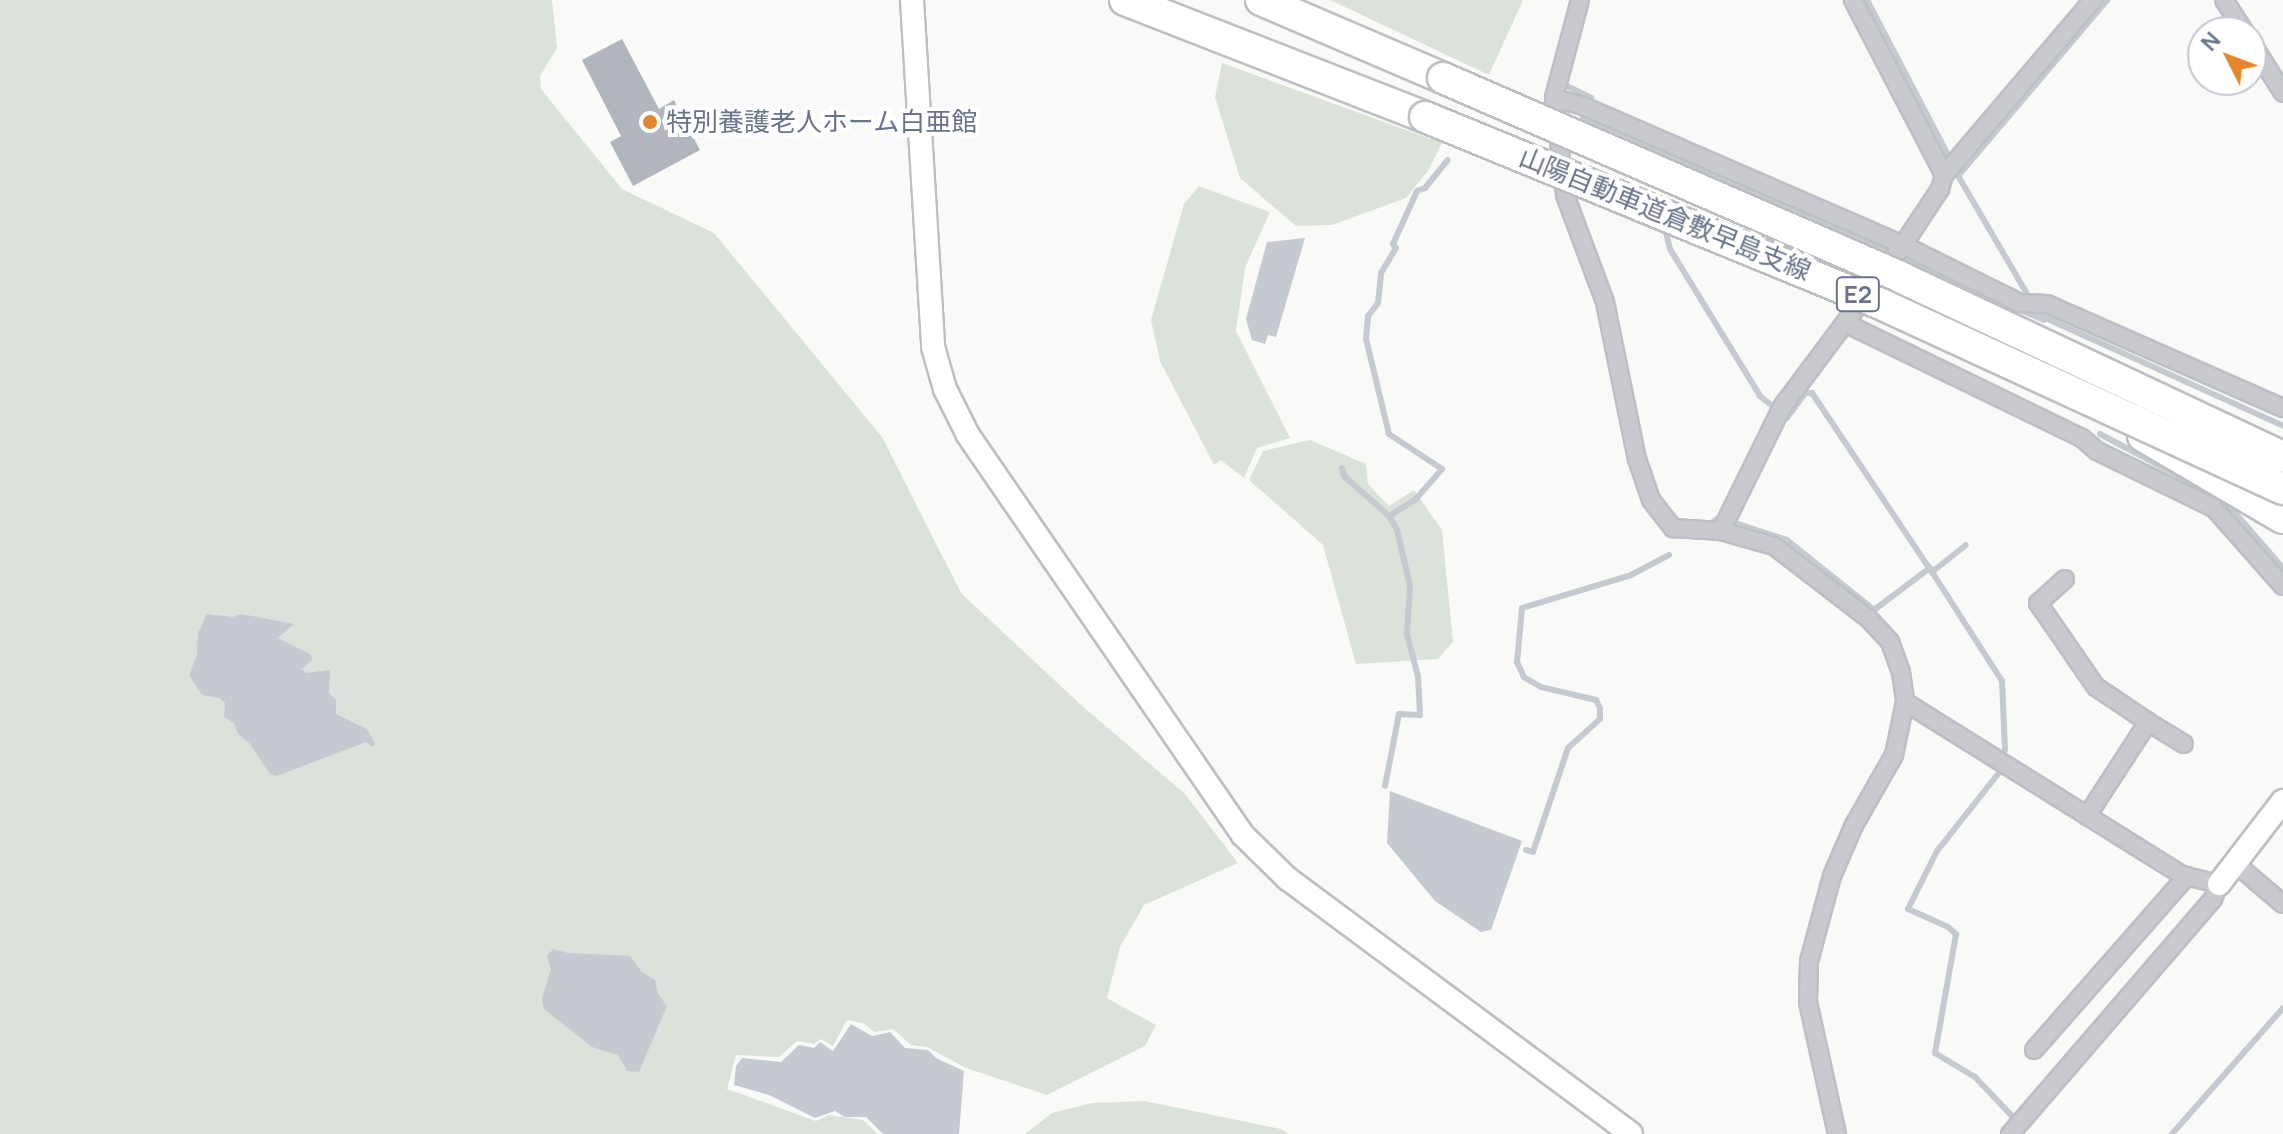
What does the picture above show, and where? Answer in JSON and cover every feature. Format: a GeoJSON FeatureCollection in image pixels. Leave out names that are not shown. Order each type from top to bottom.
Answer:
{"type":"FeatureCollection","features":[{"type":"Feature","properties":{"kind":"highway","name":"山陽自動車道倉敷早島支線"},"geometry":{"type":"LineString","coordinates":[[1125,0],[1752,249],[2091,398],[2283,489]]}},
{"type":"Feature","properties":{"kind":"highway","name":"山陽自動車道倉敷早島支線"},"geometry":{"type":"LineString","coordinates":[[1261,0],[1767,218],[2150,392],[2283,457]]}},
{"type":"Feature","properties":{"kind":"highway"},"geometry":{"type":"LineString","coordinates":[[2150,392],[2283,447]]}},
{"type":"Feature","properties":{"kind":"highway"},"geometry":{"type":"LineString","coordinates":[[2091,398],[2153,443],[2283,518]]}},
{"type":"Feature","properties":{"kind":"street"},"geometry":{"type":"LineString","coordinates":[[1580,0],[1554,98],[1565,195],[1605,302],[1637,459],[1651,500],[1673,528],[1721,531],[1774,546],[1868,618],[1890,642],[1901,672],[1905,702],[1894,755],[1854,825],[1832,876],[1809,961],[1808,1002],[1837,1134]]}},
{"type":"Feature","properties":{"kind":"street"},"geometry":{"type":"LineString","coordinates":[[1853,0],[1944,175]]}},
{"type":"Feature","properties":{"kind":"street"},"geometry":{"type":"LineString","coordinates":[[1721,531],[1782,407],[1903,245],[1940,189],[1944,175],[2093,0]]}},
{"type":"Feature","properties":{"kind":"street"},"geometry":{"type":"LineString","coordinates":[[912,1],[933,347],[945,389],[968,435],[1243,835],[1288,879],[1631,1134]]}},
{"type":"Feature","properties":{"kind":"street"},"geometry":{"type":"LineString","coordinates":[[2267,68],[2283,93]]}},
{"type":"Feature","properties":{"kind":"street"},"geometry":{"type":"LineString","coordinates":[[1554,98],[1581,105],[1903,245],[2020,303],[2047,304],[2283,408]]}},
{"type":"Feature","properties":{"kind":"street"},"geometry":{"type":"LineString","coordinates":[[1845,323],[2082,438],[2097,451],[2214,508],[2283,586]]}},
{"type":"Feature","properties":{"kind":"street"},"geometry":{"type":"LineString","coordinates":[[2065,579],[2038,603],[2096,687],[2184,744]]}},
{"type":"Feature","properties":{"kind":"street"},"geometry":{"type":"LineString","coordinates":[[1905,702],[2187,876],[2219,884]]}},
{"type":"Feature","properties":{"kind":"street"},"geometry":{"type":"LineString","coordinates":[[2087,816],[2148,722]]}},
{"type":"Feature","properties":{"kind":"street"},"geometry":{"type":"LineString","coordinates":[[2015,1128],[2213,899],[2219,884],[2237,865],[2283,801]]}},
{"type":"Feature","properties":{"kind":"street"},"geometry":{"type":"LineString","coordinates":[[2237,865],[2283,904]]}},
{"type":"Feature","properties":{"kind":"street"},"geometry":{"type":"LineString","coordinates":[[2034,1050],[2187,876]]}},
{"type":"Feature","properties":{"kind":"shaded area"},"geometry":{"type":"Polygon","coordinates":[[[0,0],[552,0],[557,48],[540,76],[541,89],[622,189],[714,233],[882,437],[961,593],[1080,704],[1185,794],[1238,863],[1144,905],[1120,947],[1107,998],[1156,1025],[1145,1046],[1047,1095],[966,1068],[927,1047],[911,1045],[893,1029],[874,1032],[863,1023],[847,1020],[833,1046],[821,1039],[814,1044],[797,1041],[779,1057],[736,1055],[727,1089],[816,1121],[829,1115],[863,1120],[878,1134],[0,1134],[0,0]]]}},
{"type":"Feature","properties":{"kind":"shaded area"},"geometry":{"type":"Polygon","coordinates":[[[1330,0],[1523,0],[1489,75],[1330,0]]]}},
{"type":"Feature","properties":{"kind":"shaded area"},"geometry":{"type":"Polygon","coordinates":[[[1222,63],[1442,143],[1428,171],[1406,198],[1332,225],[1296,226],[1240,178],[1215,97],[1222,63]]]}},
{"type":"Feature","properties":{"kind":"shaded area"},"geometry":{"type":"Polygon","coordinates":[[[1199,186],[1270,212],[1245,268],[1236,331],[1290,438],[1257,448],[1244,478],[1221,460],[1214,465],[1160,361],[1151,320],[1184,204],[1199,186]]]}},
{"type":"Feature","properties":{"kind":"shaded area"},"geometry":{"type":"Polygon","coordinates":[[[1305,238],[1276,337],[1268,335],[1265,344],[1252,340],[1246,319],[1267,242],[1305,238]]]}},
{"type":"Feature","properties":{"kind":"shaded area"},"geometry":{"type":"Polygon","coordinates":[[[1310,440],[1366,464],[1368,484],[1389,506],[1414,490],[1442,530],[1453,642],[1438,659],[1356,664],[1323,545],[1249,480],[1263,451],[1310,440]]]}},
{"type":"Feature","properties":{"kind":"shaded area"},"geometry":{"type":"Polygon","coordinates":[[[207,614],[233,617],[241,614],[294,624],[278,638],[310,654],[313,659],[302,669],[306,673],[330,670],[329,693],[336,700],[336,714],[367,729],[375,744],[372,747],[366,742],[277,776],[270,774],[250,744],[238,734],[234,723],[224,717],[225,703],[220,698],[202,695],[189,675],[197,655],[198,633],[207,614]]]}},
{"type":"Feature","properties":{"kind":"shaded area"},"geometry":{"type":"Polygon","coordinates":[[[1390,791],[1522,841],[1491,930],[1481,932],[1435,901],[1387,843],[1390,791]]]}},
{"type":"Feature","properties":{"kind":"shaded area"},"geometry":{"type":"Polygon","coordinates":[[[553,949],[568,953],[630,956],[642,972],[655,980],[658,994],[667,1006],[639,1072],[627,1071],[618,1055],[592,1047],[544,1009],[542,999],[551,969],[547,956],[553,949]]]}},
{"type":"Feature","properties":{"kind":"shaded area"},"geometry":{"type":"Polygon","coordinates":[[[851,1024],[872,1036],[890,1032],[905,1048],[928,1050],[936,1058],[964,1071],[959,1134],[883,1134],[866,1117],[845,1117],[835,1111],[815,1118],[769,1095],[734,1085],[736,1066],[742,1058],[781,1062],[799,1045],[814,1048],[820,1042],[833,1051],[851,1024]]]}},
{"type":"Feature","properties":{"kind":"shaded area"},"geometry":{"type":"Polygon","coordinates":[[[1145,1101],[1281,1129],[1289,1134],[1025,1134],[1052,1113],[1092,1103],[1145,1101]]]}},
{"type":"Feature","properties":{"kind":"building","name":"特別養護老人ホーム白亜館"},"geometry":{"type":"Polygon","coordinates":[[[622,39],[659,109],[674,100],[700,150],[633,186],[610,142],[621,136],[582,60],[622,39]]]}},
{"type":"Feature","properties":{"kind":"waterway"},"geometry":{"type":"LineString","coordinates":[[1867,0],[1947,153]]}},
{"type":"Feature","properties":{"kind":"waterway"},"geometry":{"type":"LineString","coordinates":[[1958,176],[2107,0]]}},
{"type":"Feature","properties":{"kind":"waterway"},"geometry":{"type":"LineString","coordinates":[[1569,87],[1592,98]]}},
{"type":"Feature","properties":{"kind":"waterway"},"geometry":{"type":"LineString","coordinates":[[1583,118],[1887,251]]}},
{"type":"Feature","properties":{"kind":"waterway"},"geometry":{"type":"LineString","coordinates":[[1389,516],[1415,500],[1442,469],[1389,434],[1366,339],[1368,316],[1378,303],[1381,273],[1396,248],[1393,244],[1417,191],[1425,188],[1448,160]]}},
{"type":"Feature","properties":{"kind":"waterway"},"geometry":{"type":"LineString","coordinates":[[1957,174],[2026,292]]}},
{"type":"Feature","properties":{"kind":"waterway"},"geometry":{"type":"LineString","coordinates":[[1572,193],[1666,232],[1670,249],[1760,396],[1775,408]]}},
{"type":"Feature","properties":{"kind":"waterway"},"geometry":{"type":"LineString","coordinates":[[1899,257],[2044,320]]}},
{"type":"Feature","properties":{"kind":"waterway"},"geometry":{"type":"LineString","coordinates":[[2041,316],[2283,426]]}},
{"type":"Feature","properties":{"kind":"waterway"},"geometry":{"type":"LineString","coordinates":[[1783,415],[1787,418],[1805,393],[1812,393],[1932,572],[1966,545]]}},
{"type":"Feature","properties":{"kind":"waterway"},"geometry":{"type":"LineString","coordinates":[[2100,434],[2224,500],[2283,568]]}},
{"type":"Feature","properties":{"kind":"waterway"},"geometry":{"type":"LineString","coordinates":[[1342,468],[1344,476],[1389,516],[1397,530],[1410,586],[1407,635],[1418,676],[1420,715],[1399,714],[1385,786]]}},
{"type":"Feature","properties":{"kind":"waterway"},"geometry":{"type":"LineString","coordinates":[[1713,522],[1717,519]]}},
{"type":"Feature","properties":{"kind":"waterway"},"geometry":{"type":"LineString","coordinates":[[1735,523],[1787,540],[1874,610],[1930,568]]}},
{"type":"Feature","properties":{"kind":"waterway"},"geometry":{"type":"LineString","coordinates":[[1526,850],[1533,852],[1568,748],[1600,719],[1600,708],[1596,700],[1541,687],[1524,677],[1517,662],[1522,608],[1631,575],[1669,555]]}},
{"type":"Feature","properties":{"kind":"waterway"},"geometry":{"type":"LineString","coordinates":[[1932,572],[2002,681],[2005,750]]}},
{"type":"Feature","properties":{"kind":"waterway"},"geometry":{"type":"LineString","coordinates":[[1998,774],[1937,851],[1908,909],[1948,927],[1956,934],[1935,1053],[1975,1077],[2013,1117],[2016,1125]]}},
{"type":"Feature","properties":{"kind":"waterway"},"geometry":{"type":"LineString","coordinates":[[2172,1134],[2283,1008]]}},
{"type":"Feature","properties":{"kind":"place","name":"特別養護老人ホーム白亜館"},"geometry":{"type":"Point","coordinates":[650,122]}}]}
